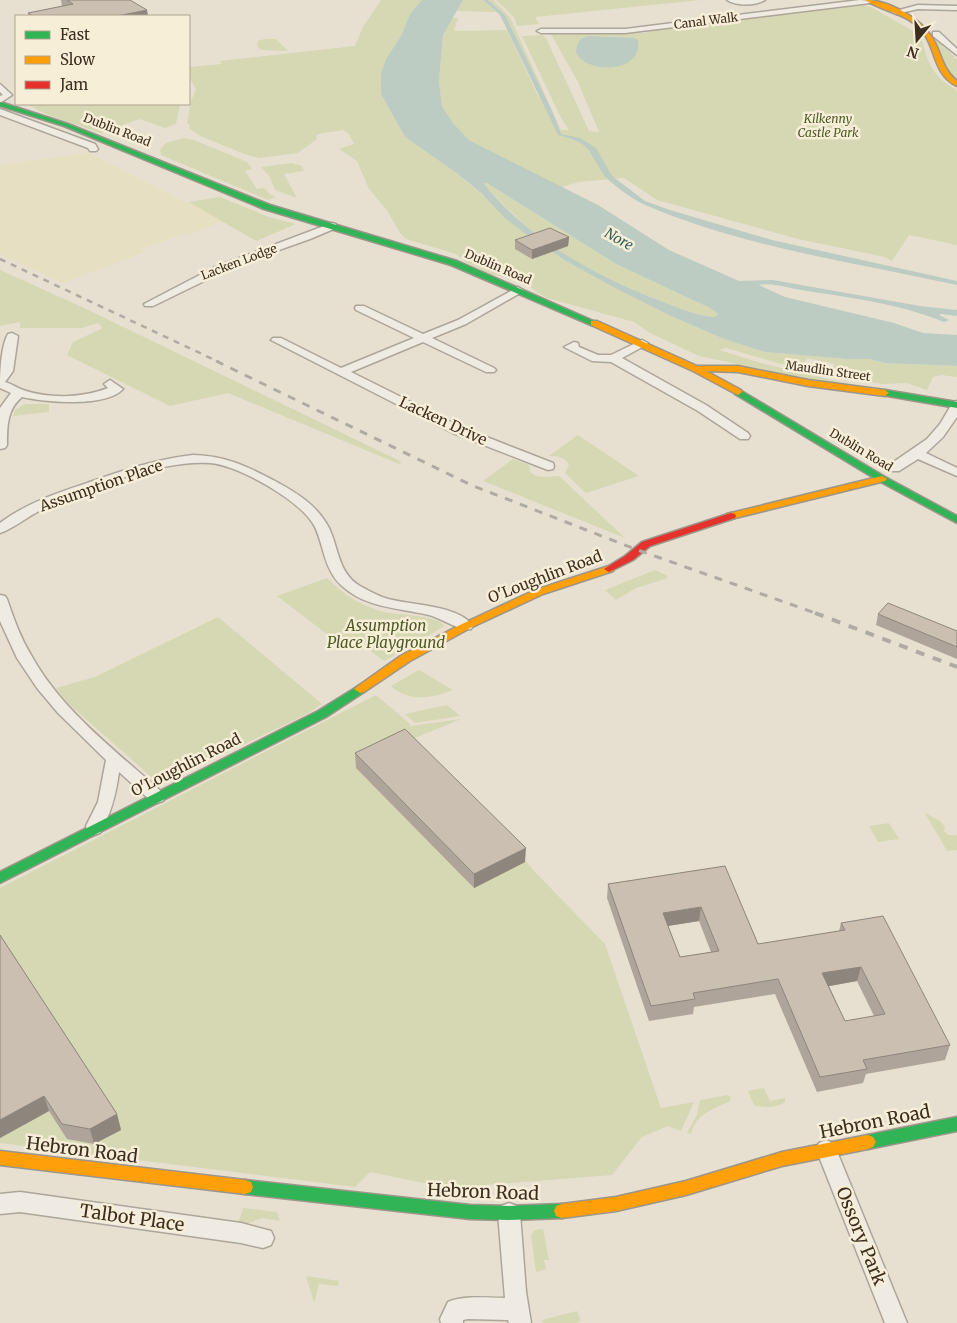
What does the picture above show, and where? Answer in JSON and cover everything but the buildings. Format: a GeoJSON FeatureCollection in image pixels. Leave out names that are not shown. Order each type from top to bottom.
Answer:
{"type":"FeatureCollection","features":[{"type":"Feature","properties":{"kind":"main road"},"geometry":{"type":"LineString","coordinates":[[869,1],[896,12],[924,29],[929,36],[938,67],[957,84]]}},
{"type":"Feature","properties":{"kind":"main road","name":"Dublin Road"},"geometry":{"type":"LineString","coordinates":[[0,104],[66,125],[267,207],[445,260],[642,343],[735,390],[882,479],[957,520]]}},
{"type":"Feature","properties":{"kind":"main road","name":"Maudlin Street"},"geometry":{"type":"LineString","coordinates":[[696,369],[715,366],[822,385],[929,399],[957,405]]}},
{"type":"Feature","properties":{"kind":"main road","name":"O'Loughlin Road"},"geometry":{"type":"LineString","coordinates":[[0,878],[322,714],[406,658],[466,626],[539,592],[612,568],[630,558],[646,544],[660,538],[727,517],[882,479]]}},
{"type":"Feature","properties":{"kind":"main road","name":"Hebron Road"},"geometry":{"type":"LineString","coordinates":[[0,1158],[470,1212],[551,1212],[616,1204],[669,1193],[782,1159],[957,1124]]}},
{"type":"Feature","properties":{"kind":"street"},"geometry":{"type":"LineString","coordinates":[[732,1],[762,0]]}},
{"type":"Feature","properties":{"kind":"street","name":"Canal Walk"},"geometry":{"type":"LineString","coordinates":[[541,31],[625,31],[869,1]]}},
{"type":"Feature","properties":{"kind":"street"},"geometry":{"type":"LineString","coordinates":[[896,12],[918,7],[957,8]]}},
{"type":"Feature","properties":{"kind":"street"},"geometry":{"type":"LineString","coordinates":[[936,34],[957,53]]}},
{"type":"Feature","properties":{"kind":"street"},"geometry":{"type":"LineString","coordinates":[[0,87],[8,95],[0,100]]}},
{"type":"Feature","properties":{"kind":"street"},"geometry":{"type":"LineString","coordinates":[[0,112],[54,130],[93,148]]}},
{"type":"Feature","properties":{"kind":"street","name":"Lacken Lodge"},"geometry":{"type":"LineString","coordinates":[[150,304],[190,282],[332,226]]}},
{"type":"Feature","properties":{"kind":"street"},"geometry":{"type":"LineString","coordinates":[[340,372],[462,322],[518,290]]}},
{"type":"Feature","properties":{"kind":"street"},"geometry":{"type":"LineString","coordinates":[[360,308],[490,370]]}},
{"type":"Feature","properties":{"kind":"street"},"geometry":{"type":"LineString","coordinates":[[12,335],[8,371],[0,382],[19,393],[57,398],[80,398],[98,396],[117,390],[110,384]]}},
{"type":"Feature","properties":{"kind":"street","name":"Lacken Drive"},"geometry":{"type":"LineString","coordinates":[[277,340],[457,430],[548,466]]}},
{"type":"Feature","properties":{"kind":"street"},"geometry":{"type":"LineString","coordinates":[[574,345],[570,347],[596,359],[613,358],[642,343]]}},
{"type":"Feature","properties":{"kind":"street"},"geometry":{"type":"LineString","coordinates":[[613,358],[702,408],[744,436]]}},
{"type":"Feature","properties":{"kind":"street"},"geometry":{"type":"LineString","coordinates":[[4,445],[1,420],[5,407],[11,398],[19,393]]}},
{"type":"Feature","properties":{"kind":"street"},"geometry":{"type":"LineString","coordinates":[[894,468],[930,446],[948,423],[957,405]]}},
{"type":"Feature","properties":{"kind":"street"},"geometry":{"type":"LineString","coordinates":[[918,454],[953,474]]}},
{"type":"Feature","properties":{"kind":"street","name":"Assumption Place"},"geometry":{"type":"LineString","coordinates":[[0,529],[20,516],[63,496],[148,466],[181,460],[209,460],[228,463],[262,478],[299,500],[321,525],[331,561],[338,572],[348,584],[362,594],[377,602],[444,613],[466,626]]}},
{"type":"Feature","properties":{"kind":"street"},"geometry":{"type":"LineString","coordinates":[[0,599],[5,621],[39,681],[55,701],[157,797]]}},
{"type":"Feature","properties":{"kind":"street"},"geometry":{"type":"LineString","coordinates":[[94,829],[94,824],[103,810],[110,785],[114,758]]}},
{"type":"Feature","properties":{"kind":"street","name":"Ossory Park"},"geometry":{"type":"LineString","coordinates":[[826,1149],[896,1323]]}},
{"type":"Feature","properties":{"kind":"street","name":"Talbot Place"},"geometry":{"type":"LineString","coordinates":[[0,1204],[20,1202],[241,1232],[263,1238]]}},
{"type":"Feature","properties":{"kind":"street"},"geometry":{"type":"LineString","coordinates":[[452,1323],[451,1319],[456,1310],[468,1308],[519,1316],[509,1213]]}},
{"type":"Feature","properties":{"kind":"shaded area"},"geometry":{"type":"Polygon","coordinates":[[[89,153],[186,203],[189,202],[223,221],[188,235],[185,233],[142,249],[145,252],[61,284],[0,254],[0,165],[89,153]]]}},
{"type":"Feature","properties":{"kind":"green space"},"geometry":{"type":"Polygon","coordinates":[[[381,0],[422,0],[410,14],[402,34],[386,59],[381,94],[405,137],[458,174],[530,237],[566,261],[671,316],[724,339],[765,352],[869,359],[885,363],[957,366],[957,377],[941,375],[933,377],[927,390],[907,383],[884,384],[836,377],[829,374],[835,364],[807,358],[803,366],[781,364],[726,348],[719,350],[761,363],[854,385],[808,379],[699,356],[650,333],[634,322],[547,298],[535,291],[526,282],[491,274],[467,263],[456,254],[406,239],[400,233],[386,209],[369,189],[357,161],[339,149],[354,144],[349,134],[343,130],[318,134],[316,136],[317,139],[298,153],[259,158],[200,136],[190,129],[189,124],[187,124],[191,101],[196,89],[190,79],[190,67],[222,64],[219,61],[355,46],[363,27],[381,0]]]}},
{"type":"Feature","properties":{"kind":"green space"},"geometry":{"type":"Polygon","coordinates":[[[463,0],[483,0],[496,12],[456,11],[463,0]]]}},
{"type":"Feature","properties":{"kind":"green space","name":"Kilkenny Castle Park"},"geometry":{"type":"Polygon","coordinates":[[[488,0],[493,0],[510,17],[561,130],[569,130],[561,118],[522,36],[542,35],[546,38],[589,131],[599,132],[578,82],[551,34],[553,33],[646,33],[650,29],[861,4],[871,7],[918,34],[921,37],[929,62],[936,74],[957,90],[957,245],[909,235],[892,261],[885,257],[798,239],[657,200],[624,178],[578,182],[562,187],[469,140],[453,123],[442,106],[439,81],[443,35],[452,18],[458,18],[454,31],[507,30],[537,94],[559,130],[505,15],[488,0]]]}},
{"type":"Feature","properties":{"kind":"green space"},"geometry":{"type":"Polygon","coordinates":[[[496,0],[701,0],[535,17],[539,24],[517,26],[514,17],[496,0]]]}},
{"type":"Feature","properties":{"kind":"green space"},"geometry":{"type":"Polygon","coordinates":[[[276,39],[288,51],[261,50],[257,46],[258,41],[276,39]]]}},
{"type":"Feature","properties":{"kind":"green space"},"geometry":{"type":"Polygon","coordinates":[[[935,40],[940,42],[957,60],[957,81],[943,67],[935,40]]]}},
{"type":"Feature","properties":{"kind":"green space"},"geometry":{"type":"Polygon","coordinates":[[[28,105],[180,105],[176,124],[165,128],[139,119],[101,133],[50,116],[28,105]]]}},
{"type":"Feature","properties":{"kind":"green space"},"geometry":{"type":"Polygon","coordinates":[[[184,138],[194,140],[247,162],[252,169],[245,171],[257,189],[264,188],[275,197],[268,200],[161,155],[160,150],[166,143],[184,138]]]}},
{"type":"Feature","properties":{"kind":"green space"},"geometry":{"type":"Polygon","coordinates":[[[292,163],[302,166],[304,171],[284,174],[297,198],[275,190],[270,177],[261,167],[292,163]]]}},
{"type":"Feature","properties":{"kind":"green space"},"geometry":{"type":"Polygon","coordinates":[[[482,183],[487,183],[616,264],[710,308],[718,314],[715,317],[681,309],[598,274],[568,257],[532,231],[482,183]]]}},
{"type":"Feature","properties":{"kind":"green space"},"geometry":{"type":"Polygon","coordinates":[[[220,197],[269,217],[296,224],[256,241],[189,202],[220,197]]]}},
{"type":"Feature","properties":{"kind":"green space"},"geometry":{"type":"Polygon","coordinates":[[[0,270],[80,306],[402,462],[399,464],[228,393],[170,406],[67,355],[73,342],[103,328],[98,323],[82,328],[20,328],[20,322],[0,326],[0,270]]]}},
{"type":"Feature","properties":{"kind":"green space"},"geometry":{"type":"Polygon","coordinates":[[[25,404],[49,404],[49,412],[13,416],[15,410],[25,404]]]}},
{"type":"Feature","properties":{"kind":"green space"},"geometry":{"type":"Polygon","coordinates":[[[578,435],[639,476],[586,493],[565,473],[569,465],[565,460],[549,456],[578,435]]]}},
{"type":"Feature","properties":{"kind":"green space"},"geometry":{"type":"Polygon","coordinates":[[[513,459],[529,465],[530,472],[536,476],[559,476],[625,538],[483,481],[513,459]]]}},
{"type":"Feature","properties":{"kind":"green space"},"geometry":{"type":"Polygon","coordinates":[[[655,570],[668,576],[665,579],[636,588],[616,600],[605,590],[655,570]]]}},
{"type":"Feature","properties":{"kind":"green space","name":"Assumption Place Playground"},"geometry":{"type":"Polygon","coordinates":[[[327,578],[346,595],[368,607],[384,612],[433,619],[444,625],[384,661],[356,640],[344,647],[277,596],[327,578]]]}},
{"type":"Feature","properties":{"kind":"green space"},"geometry":{"type":"Polygon","coordinates":[[[218,617],[322,704],[307,714],[164,783],[157,782],[69,704],[56,688],[95,677],[218,617]]]}},
{"type":"Feature","properties":{"kind":"green space"},"geometry":{"type":"Polygon","coordinates":[[[419,670],[453,690],[429,697],[413,697],[391,686],[419,670]]]}},
{"type":"Feature","properties":{"kind":"green space"},"geometry":{"type":"Polygon","coordinates":[[[376,695],[409,723],[410,726],[461,719],[410,740],[456,790],[466,788],[534,871],[605,944],[661,1108],[694,1102],[681,1131],[668,1126],[642,1137],[612,1175],[448,1188],[370,1172],[355,1187],[0,1143],[0,888],[376,695]]]}},
{"type":"Feature","properties":{"kind":"green space"},"geometry":{"type":"Polygon","coordinates":[[[447,705],[460,716],[415,723],[405,714],[447,705]]]}},
{"type":"Feature","properties":{"kind":"green space"},"geometry":{"type":"Polygon","coordinates":[[[925,813],[940,821],[948,835],[957,835],[957,850],[947,851],[925,813]]]}},
{"type":"Feature","properties":{"kind":"green space"},"geometry":{"type":"Polygon","coordinates":[[[889,823],[899,839],[878,842],[869,826],[889,823]]]}},
{"type":"Feature","properties":{"kind":"green space"},"geometry":{"type":"Polygon","coordinates":[[[764,1088],[770,1101],[785,1098],[785,1102],[770,1107],[754,1105],[748,1091],[764,1088]]]}},
{"type":"Feature","properties":{"kind":"green space"},"geometry":{"type":"Polygon","coordinates":[[[728,1095],[731,1097],[729,1102],[706,1113],[693,1127],[691,1134],[687,1133],[697,1115],[700,1100],[728,1095]]]}},
{"type":"Feature","properties":{"kind":"green space"},"geometry":{"type":"Polygon","coordinates":[[[243,1208],[277,1212],[280,1221],[262,1218],[244,1225],[238,1224],[243,1208]]]}},
{"type":"Feature","properties":{"kind":"green space"},"geometry":{"type":"Polygon","coordinates":[[[543,1229],[549,1260],[544,1260],[546,1269],[536,1272],[531,1235],[535,1230],[543,1229]]]}},
{"type":"Feature","properties":{"kind":"green space"},"geometry":{"type":"Polygon","coordinates":[[[306,1276],[339,1281],[338,1286],[319,1284],[314,1303],[306,1276]]]}},
{"type":"Feature","properties":{"kind":"green space"},"geometry":{"type":"Polygon","coordinates":[[[577,1311],[581,1321],[576,1323],[544,1323],[542,1320],[577,1311]]]}},
{"type":"Feature","properties":{"kind":"water","name":"Nore"},"geometry":{"type":"Polygon","coordinates":[[[422,0],[463,0],[443,35],[439,81],[442,106],[453,123],[469,140],[598,205],[669,250],[739,281],[773,280],[920,306],[957,310],[957,316],[939,315],[949,320],[944,322],[909,310],[874,302],[775,285],[759,285],[785,297],[894,323],[923,333],[957,335],[957,366],[885,363],[869,359],[765,352],[724,339],[671,316],[566,261],[506,219],[481,193],[458,174],[405,137],[381,94],[381,74],[386,59],[402,34],[410,14],[422,0]],[[483,183],[521,222],[564,254],[611,280],[636,291],[701,315],[715,317],[718,314],[710,308],[616,264],[487,183],[483,183]]]}},
{"type":"Feature","properties":{"kind":"water"},"geometry":{"type":"Polygon","coordinates":[[[483,0],[488,0],[505,15],[552,111],[561,134],[580,138],[596,148],[612,176],[645,201],[772,240],[957,281],[957,285],[838,261],[719,232],[639,202],[622,191],[604,175],[591,153],[583,144],[558,135],[500,15],[483,0]]]}},
{"type":"Feature","properties":{"kind":"water"},"geometry":{"type":"Polygon","coordinates":[[[588,36],[634,38],[638,40],[637,51],[632,59],[624,64],[613,67],[591,65],[582,60],[576,53],[579,42],[588,36]]]}},
{"type":"Feature","properties":{"kind":"railway"},"geometry":{"type":"LineString","coordinates":[[0,259],[219,362]]}},
{"type":"Feature","properties":{"kind":"railway"},"geometry":{"type":"LineString","coordinates":[[216,361],[471,485],[635,549],[818,614]]}},
{"type":"Feature","properties":{"kind":"railway"},"geometry":{"type":"LineString","coordinates":[[815,613],[957,667]]}},
{"type":"Feature","properties":{"kind":"traffic: fast"},"geometry":{"type":"LineString","coordinates":[[0,104],[66,125],[267,207],[454,263],[594,323]]}},
{"type":"Feature","properties":{"kind":"traffic: fast"},"geometry":{"type":"LineString","coordinates":[[738,392],[882,479],[957,520]]}},
{"type":"Feature","properties":{"kind":"traffic: fast"},"geometry":{"type":"LineString","coordinates":[[885,393],[957,405]]}},
{"type":"Feature","properties":{"kind":"traffic: fast"},"geometry":{"type":"LineString","coordinates":[[0,878],[322,714],[360,689]]}},
{"type":"Feature","properties":{"kind":"traffic: fast"},"geometry":{"type":"LineString","coordinates":[[868,1142],[957,1124]]}},
{"type":"Feature","properties":{"kind":"traffic: fast"},"geometry":{"type":"LineString","coordinates":[[245,1187],[470,1212],[562,1211]]}},
{"type":"Feature","properties":{"kind":"traffic: slow"},"geometry":{"type":"LineString","coordinates":[[868,0],[909,17],[923,28],[932,42],[944,72],[957,84]]}},
{"type":"Feature","properties":{"kind":"traffic: slow"},"geometry":{"type":"LineString","coordinates":[[594,323],[696,369],[738,392]]}},
{"type":"Feature","properties":{"kind":"traffic: slow"},"geometry":{"type":"LineString","coordinates":[[696,369],[738,369],[808,383],[885,393]]}},
{"type":"Feature","properties":{"kind":"traffic: slow"},"geometry":{"type":"LineString","coordinates":[[731,516],[882,479]]}},
{"type":"Feature","properties":{"kind":"traffic: slow"},"geometry":{"type":"LineString","coordinates":[[360,689],[406,658],[466,626],[539,592],[609,569]]}},
{"type":"Feature","properties":{"kind":"traffic: slow"},"geometry":{"type":"LineString","coordinates":[[562,1211],[616,1204],[686,1188],[782,1159],[868,1142]]}},
{"type":"Feature","properties":{"kind":"traffic: slow"},"geometry":{"type":"LineString","coordinates":[[0,1158],[245,1187]]}},
{"type":"Feature","properties":{"kind":"traffic: jam"},"geometry":{"type":"LineString","coordinates":[[609,569],[629,558],[646,544],[731,516]]}}]}
